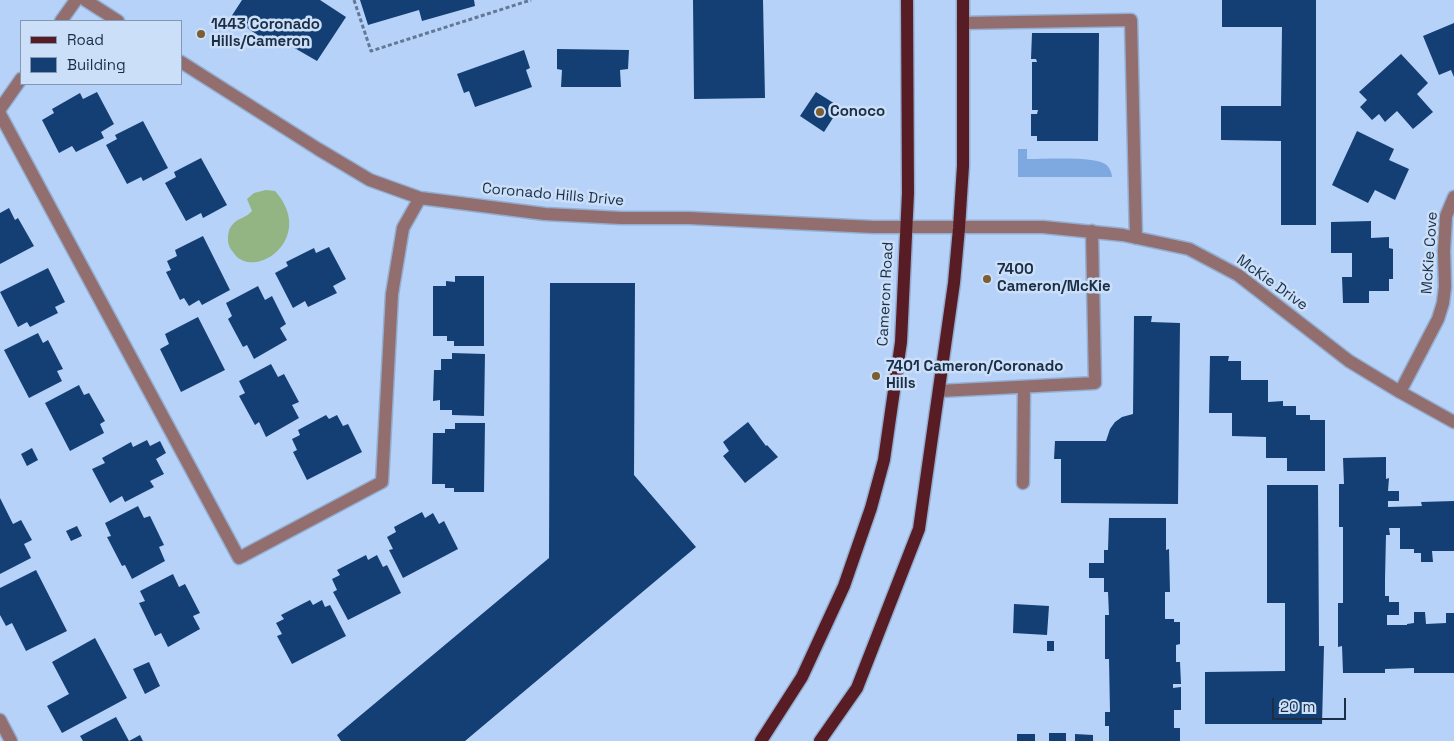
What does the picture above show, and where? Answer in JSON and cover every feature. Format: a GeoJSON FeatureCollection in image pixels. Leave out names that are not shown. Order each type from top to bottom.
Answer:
{"type":"FeatureCollection","features":[{"type":"Feature","properties":{"kind":"main road","name":"Cameron Road"},"geometry":{"type":"LineString","coordinates":[[761,741],[802,678],[844,586],[871,508],[884,460],[901,342],[908,193],[907,0]]}},
{"type":"Feature","properties":{"kind":"main road"},"geometry":{"type":"LineString","coordinates":[[820,741],[857,688],[920,529],[954,283],[959,228],[963,166],[963,0]]}},
{"type":"Feature","properties":{"kind":"street"},"geometry":{"type":"LineString","coordinates":[[62,20],[76,0]]}},
{"type":"Feature","properties":{"kind":"street"},"geometry":{"type":"LineString","coordinates":[[85,0],[116,20]]}},
{"type":"Feature","properties":{"kind":"street"},"geometry":{"type":"LineString","coordinates":[[963,24],[1131,20],[1136,238]]}},
{"type":"Feature","properties":{"kind":"street","name":"Coronado Hills Drive"},"geometry":{"type":"LineString","coordinates":[[182,63],[318,150],[370,180],[420,198],[545,214],[621,218],[689,218],[873,227],[959,228]]}},
{"type":"Feature","properties":{"kind":"street"},"geometry":{"type":"LineString","coordinates":[[0,109],[20,80]]}},
{"type":"Feature","properties":{"kind":"street"},"geometry":{"type":"LineString","coordinates":[[0,114],[239,558],[382,482],[392,294],[403,228],[420,198]]}},
{"type":"Feature","properties":{"kind":"street","name":"McKie Cove"},"geometry":{"type":"LineString","coordinates":[[1400,392],[1438,319],[1443,303],[1446,216],[1454,197]]}},
{"type":"Feature","properties":{"kind":"street","name":"McKie Drive"},"geometry":{"type":"LineString","coordinates":[[959,228],[1043,227],[1092,230],[1189,249],[1238,275],[1350,361],[1454,422]]}},
{"type":"Feature","properties":{"kind":"street"},"geometry":{"type":"LineString","coordinates":[[939,391],[1095,383],[1092,230]]}},
{"type":"Feature","properties":{"kind":"street"},"geometry":{"type":"LineString","coordinates":[[1023,483],[1024,387]]}},
{"type":"Feature","properties":{"kind":"street"},"geometry":{"type":"LineString","coordinates":[[0,720],[11,741]]}},
{"type":"Feature","properties":{"kind":"path"},"geometry":{"type":"LineString","coordinates":[[354,0],[371,51],[531,0]]}},
{"type":"Feature","properties":{"kind":"green space"},"geometry":{"type":"Polygon","coordinates":[[[266,190],[275,191],[286,209],[289,225],[286,240],[277,251],[266,259],[254,262],[242,260],[230,247],[228,242],[229,230],[235,222],[252,211],[247,199],[254,193],[266,190]]]}},
{"type":"Feature","properties":{"kind":"water"},"geometry":{"type":"Polygon","coordinates":[[[1018,149],[1027,149],[1027,159],[1055,158],[1099,161],[1108,166],[1112,177],[1018,177],[1018,149]]]}},
{"type":"Feature","properties":{"kind":"building"},"geometry":{"type":"Polygon","coordinates":[[[242,0],[320,0],[346,17],[317,61],[272,35],[268,42],[231,17],[242,0]]]}},
{"type":"Feature","properties":{"kind":"building"},"geometry":{"type":"Polygon","coordinates":[[[360,0],[474,0],[475,6],[422,21],[419,10],[368,25],[360,0]]]}},
{"type":"Feature","properties":{"kind":"building"},"geometry":{"type":"Polygon","coordinates":[[[693,0],[763,0],[765,98],[694,99],[693,0]]]}},
{"type":"Feature","properties":{"kind":"building"},"geometry":{"type":"Polygon","coordinates":[[[1222,0],[1316,0],[1316,225],[1281,225],[1281,141],[1221,140],[1221,106],[1281,106],[1282,27],[1222,27],[1222,0]]]}},
{"type":"Feature","properties":{"kind":"building"},"geometry":{"type":"Polygon","coordinates":[[[1454,23],[1454,77],[1451,70],[1439,75],[1423,36],[1454,23]]]}},
{"type":"Feature","properties":{"kind":"building"},"geometry":{"type":"Polygon","coordinates":[[[1032,33],[1099,33],[1098,141],[1037,141],[1037,136],[1031,136],[1031,114],[1037,114],[1038,110],[1032,110],[1032,62],[1037,62],[1036,59],[1031,59],[1032,33]]]}},
{"type":"Feature","properties":{"kind":"building"},"geometry":{"type":"Polygon","coordinates":[[[557,49],[629,50],[628,69],[620,70],[621,87],[561,87],[562,70],[557,69],[557,49]]]}},
{"type":"Feature","properties":{"kind":"building"},"geometry":{"type":"Polygon","coordinates":[[[524,50],[530,68],[526,70],[532,87],[475,107],[469,91],[464,93],[457,74],[524,50]]]}},
{"type":"Feature","properties":{"kind":"building"},"geometry":{"type":"Polygon","coordinates":[[[1401,54],[1428,83],[1417,94],[1433,112],[1413,129],[1397,111],[1385,122],[1379,114],[1372,120],[1360,107],[1367,100],[1359,92],[1401,54]]]}},
{"type":"Feature","properties":{"kind":"building"},"geometry":{"type":"Polygon","coordinates":[[[97,92],[114,124],[101,132],[104,138],[76,152],[72,146],[59,153],[42,120],[54,113],[52,109],[80,93],[83,99],[97,92]]]}},
{"type":"Feature","properties":{"kind":"building","name":"Conoco"},"geometry":{"type":"Polygon","coordinates":[[[816,92],[840,107],[824,132],[800,116],[816,92]]]}},
{"type":"Feature","properties":{"kind":"building"},"geometry":{"type":"Polygon","coordinates":[[[143,121],[168,168],[143,181],[141,177],[127,184],[106,145],[117,139],[115,135],[143,121]]]}},
{"type":"Feature","properties":{"kind":"building"},"geometry":{"type":"Polygon","coordinates":[[[1357,131],[1394,149],[1389,160],[1409,169],[1395,200],[1375,190],[1368,203],[1332,185],[1357,131]]]}},
{"type":"Feature","properties":{"kind":"building"},"geometry":{"type":"Polygon","coordinates":[[[201,158],[227,205],[203,218],[201,213],[186,221],[165,183],[176,177],[174,172],[201,158]]]}},
{"type":"Feature","properties":{"kind":"building"},"geometry":{"type":"Polygon","coordinates":[[[9,208],[15,220],[18,218],[34,246],[0,264],[0,213],[9,208]]]}},
{"type":"Feature","properties":{"kind":"building"},"geometry":{"type":"Polygon","coordinates":[[[1371,221],[1371,238],[1389,237],[1389,248],[1393,249],[1393,279],[1389,279],[1389,291],[1369,291],[1369,303],[1343,303],[1342,277],[1352,277],[1352,253],[1331,253],[1331,222],[1371,221]]]}},
{"type":"Feature","properties":{"kind":"building"},"geometry":{"type":"Polygon","coordinates":[[[203,236],[230,290],[202,305],[199,300],[189,306],[184,298],[180,300],[166,272],[171,270],[167,261],[177,256],[175,250],[203,236]]]}},
{"type":"Feature","properties":{"kind":"building"},"geometry":{"type":"Polygon","coordinates":[[[329,247],[346,279],[333,286],[337,293],[308,307],[305,301],[293,308],[275,273],[288,266],[286,262],[314,248],[316,253],[329,247]]]}},
{"type":"Feature","properties":{"kind":"building"},"geometry":{"type":"Polygon","coordinates":[[[48,268],[65,302],[55,307],[58,313],[30,327],[27,322],[18,327],[0,292],[48,268]]]}},
{"type":"Feature","properties":{"kind":"building"},"geometry":{"type":"Polygon","coordinates":[[[455,276],[484,276],[484,346],[454,346],[454,341],[447,341],[447,336],[433,336],[433,286],[446,286],[446,281],[455,282],[455,276]]]}},
{"type":"Feature","properties":{"kind":"building"},"geometry":{"type":"Polygon","coordinates":[[[550,283],[635,283],[634,475],[696,547],[465,741],[341,741],[337,735],[549,558],[550,283]]]}},
{"type":"Feature","properties":{"kind":"building"},"geometry":{"type":"Polygon","coordinates":[[[258,286],[265,300],[272,296],[286,324],[280,328],[287,340],[254,359],[247,345],[243,347],[228,319],[232,316],[226,303],[258,286]]]}},
{"type":"Feature","properties":{"kind":"building"},"geometry":{"type":"Polygon","coordinates":[[[1134,316],[1152,316],[1151,322],[1180,323],[1178,504],[1061,503],[1061,459],[1054,459],[1055,441],[1106,441],[1110,429],[1115,422],[1122,417],[1133,414],[1134,316]]]}},
{"type":"Feature","properties":{"kind":"building"},"geometry":{"type":"Polygon","coordinates":[[[198,317],[225,370],[181,392],[160,349],[169,344],[165,334],[198,317]]]}},
{"type":"Feature","properties":{"kind":"building"},"geometry":{"type":"Polygon","coordinates":[[[38,333],[43,343],[48,340],[63,369],[57,371],[62,381],[29,398],[4,350],[38,333]]]}},
{"type":"Feature","properties":{"kind":"building"},"geometry":{"type":"Polygon","coordinates":[[[452,353],[485,354],[484,416],[452,415],[452,410],[440,410],[440,400],[433,401],[434,370],[441,370],[441,359],[452,359],[452,353]]]}},
{"type":"Feature","properties":{"kind":"building"},"geometry":{"type":"Polygon","coordinates":[[[1210,356],[1229,356],[1228,361],[1241,361],[1241,380],[1268,380],[1268,402],[1283,401],[1283,406],[1296,406],[1296,415],[1310,415],[1310,420],[1325,420],[1325,471],[1287,471],[1287,458],[1266,458],[1266,437],[1232,436],[1232,413],[1209,413],[1210,356]]]}},
{"type":"Feature","properties":{"kind":"building"},"geometry":{"type":"Polygon","coordinates":[[[271,364],[278,377],[284,374],[299,402],[292,405],[299,418],[266,437],[259,422],[255,425],[239,396],[245,393],[239,381],[271,364]]]}},
{"type":"Feature","properties":{"kind":"building"},"geometry":{"type":"Polygon","coordinates":[[[79,385],[84,395],[89,393],[105,421],[100,424],[104,433],[70,451],[45,403],[79,385]]]}},
{"type":"Feature","properties":{"kind":"building"},"geometry":{"type":"Polygon","coordinates":[[[326,415],[329,419],[337,415],[343,426],[348,424],[362,452],[307,480],[293,452],[297,450],[292,439],[300,435],[298,430],[326,415]]]}},
{"type":"Feature","properties":{"kind":"building"},"geometry":{"type":"Polygon","coordinates":[[[748,422],[766,446],[778,457],[745,483],[723,456],[729,451],[723,442],[748,422]]]}},
{"type":"Feature","properties":{"kind":"building"},"geometry":{"type":"Polygon","coordinates":[[[455,423],[485,423],[484,492],[454,492],[454,488],[445,488],[445,484],[432,484],[433,433],[445,433],[445,429],[455,429],[455,423]]]}},
{"type":"Feature","properties":{"kind":"building"},"geometry":{"type":"Polygon","coordinates":[[[147,440],[150,446],[160,441],[166,453],[156,459],[164,474],[150,481],[154,487],[125,502],[122,496],[110,503],[92,469],[105,463],[102,458],[131,442],[133,447],[147,440]]]}},
{"type":"Feature","properties":{"kind":"building"},"geometry":{"type":"Polygon","coordinates":[[[32,448],[38,460],[27,466],[21,454],[32,448]]]}},
{"type":"Feature","properties":{"kind":"building"},"geometry":{"type":"Polygon","coordinates":[[[1386,457],[1386,479],[1389,478],[1388,491],[1399,491],[1399,501],[1388,501],[1388,507],[1422,506],[1421,502],[1454,501],[1454,551],[1432,551],[1433,562],[1421,562],[1421,553],[1414,553],[1414,549],[1400,549],[1400,528],[1389,528],[1390,535],[1386,535],[1385,596],[1389,596],[1389,602],[1399,602],[1399,615],[1387,615],[1387,625],[1414,623],[1414,612],[1425,612],[1426,624],[1446,623],[1446,613],[1454,613],[1454,673],[1414,673],[1414,668],[1385,669],[1385,673],[1343,673],[1342,646],[1338,647],[1338,603],[1343,603],[1343,527],[1339,527],[1339,484],[1344,484],[1343,458],[1386,457]]]}},
{"type":"Feature","properties":{"kind":"building"},"geometry":{"type":"Polygon","coordinates":[[[1267,485],[1318,485],[1319,646],[1324,646],[1322,724],[1205,724],[1205,672],[1285,671],[1285,603],[1267,603],[1267,485]]]}},
{"type":"Feature","properties":{"kind":"building"},"geometry":{"type":"Polygon","coordinates":[[[0,498],[13,524],[21,520],[32,540],[24,544],[31,558],[0,574],[0,498]]]}},
{"type":"Feature","properties":{"kind":"building"},"geometry":{"type":"Polygon","coordinates":[[[138,506],[144,518],[150,516],[164,545],[159,547],[165,561],[132,579],[125,565],[122,566],[107,537],[111,536],[105,523],[138,506]]]}},
{"type":"Feature","properties":{"kind":"building"},"geometry":{"type":"Polygon","coordinates":[[[422,512],[425,518],[433,513],[439,524],[444,521],[458,549],[403,578],[389,550],[393,549],[387,537],[396,532],[394,527],[422,512]]]}},
{"type":"Feature","properties":{"kind":"building"},"geometry":{"type":"Polygon","coordinates":[[[1109,518],[1166,518],[1166,550],[1169,549],[1170,592],[1165,592],[1165,619],[1174,619],[1174,622],[1180,622],[1180,644],[1176,645],[1176,662],[1180,662],[1181,684],[1173,684],[1173,688],[1181,687],[1181,710],[1174,710],[1174,728],[1180,728],[1180,741],[1109,741],[1109,726],[1105,726],[1105,712],[1110,712],[1109,659],[1105,659],[1105,615],[1109,615],[1108,592],[1104,592],[1104,578],[1089,578],[1089,563],[1104,563],[1104,550],[1108,550],[1109,518]]]}},
{"type":"Feature","properties":{"kind":"building"},"geometry":{"type":"Polygon","coordinates":[[[77,526],[82,536],[71,541],[66,531],[77,526]]]}},
{"type":"Feature","properties":{"kind":"building"},"geometry":{"type":"Polygon","coordinates":[[[366,555],[368,560],[377,555],[383,567],[387,565],[401,593],[348,620],[333,592],[337,590],[332,579],[340,575],[337,570],[366,555]]]}},
{"type":"Feature","properties":{"kind":"building"},"geometry":{"type":"Polygon","coordinates":[[[36,570],[67,631],[26,651],[12,623],[6,626],[0,615],[0,588],[36,570]]]}},
{"type":"Feature","properties":{"kind":"building"},"geometry":{"type":"Polygon","coordinates":[[[173,574],[179,587],[185,584],[200,613],[193,616],[200,629],[168,647],[161,633],[155,636],[139,603],[145,601],[140,591],[173,574]]]}},
{"type":"Feature","properties":{"kind":"building"},"geometry":{"type":"Polygon","coordinates":[[[310,600],[313,605],[322,600],[325,607],[330,605],[346,636],[292,664],[277,636],[282,634],[276,623],[284,619],[281,615],[310,600]]]}},
{"type":"Feature","properties":{"kind":"building"},"geometry":{"type":"Polygon","coordinates":[[[1014,604],[1049,606],[1047,635],[1013,633],[1014,604]]]}},
{"type":"Feature","properties":{"kind":"building"},"geometry":{"type":"Polygon","coordinates":[[[95,638],[127,698],[62,733],[47,706],[69,694],[52,662],[95,638]]]}},
{"type":"Feature","properties":{"kind":"building"},"geometry":{"type":"Polygon","coordinates":[[[1047,641],[1054,641],[1054,651],[1047,651],[1047,641]]]}},
{"type":"Feature","properties":{"kind":"building"},"geometry":{"type":"Polygon","coordinates":[[[149,662],[160,686],[145,694],[133,669],[149,662]]]}},
{"type":"Feature","properties":{"kind":"building"},"geometry":{"type":"Polygon","coordinates":[[[116,717],[129,741],[83,741],[80,736],[116,717]]]}},
{"type":"Feature","properties":{"kind":"building"},"geometry":{"type":"Polygon","coordinates":[[[1049,733],[1066,733],[1066,741],[1049,741],[1049,733]]]}},
{"type":"Feature","properties":{"kind":"building"},"geometry":{"type":"Polygon","coordinates":[[[1017,734],[1035,734],[1035,741],[1017,741],[1017,734]]]}},
{"type":"Feature","properties":{"kind":"building"},"geometry":{"type":"Polygon","coordinates":[[[1075,734],[1093,735],[1093,741],[1075,741],[1075,734]]]}},
{"type":"Feature","properties":{"kind":"building"},"geometry":{"type":"Polygon","coordinates":[[[140,735],[143,741],[129,741],[140,735]]]}},
{"type":"Feature","properties":{"kind":"place","name":"1443 Coronado Hills/Cameron"},"geometry":{"type":"Point","coordinates":[201,34]}},
{"type":"Feature","properties":{"kind":"place","name":"Conoco"},"geometry":{"type":"Point","coordinates":[820,112]}},
{"type":"Feature","properties":{"kind":"place","name":"7400 Cameron/McKie"},"geometry":{"type":"Point","coordinates":[987,279]}},
{"type":"Feature","properties":{"kind":"place","name":"7401 Cameron/Coronado Hills"},"geometry":{"type":"Point","coordinates":[876,376]}}]}
